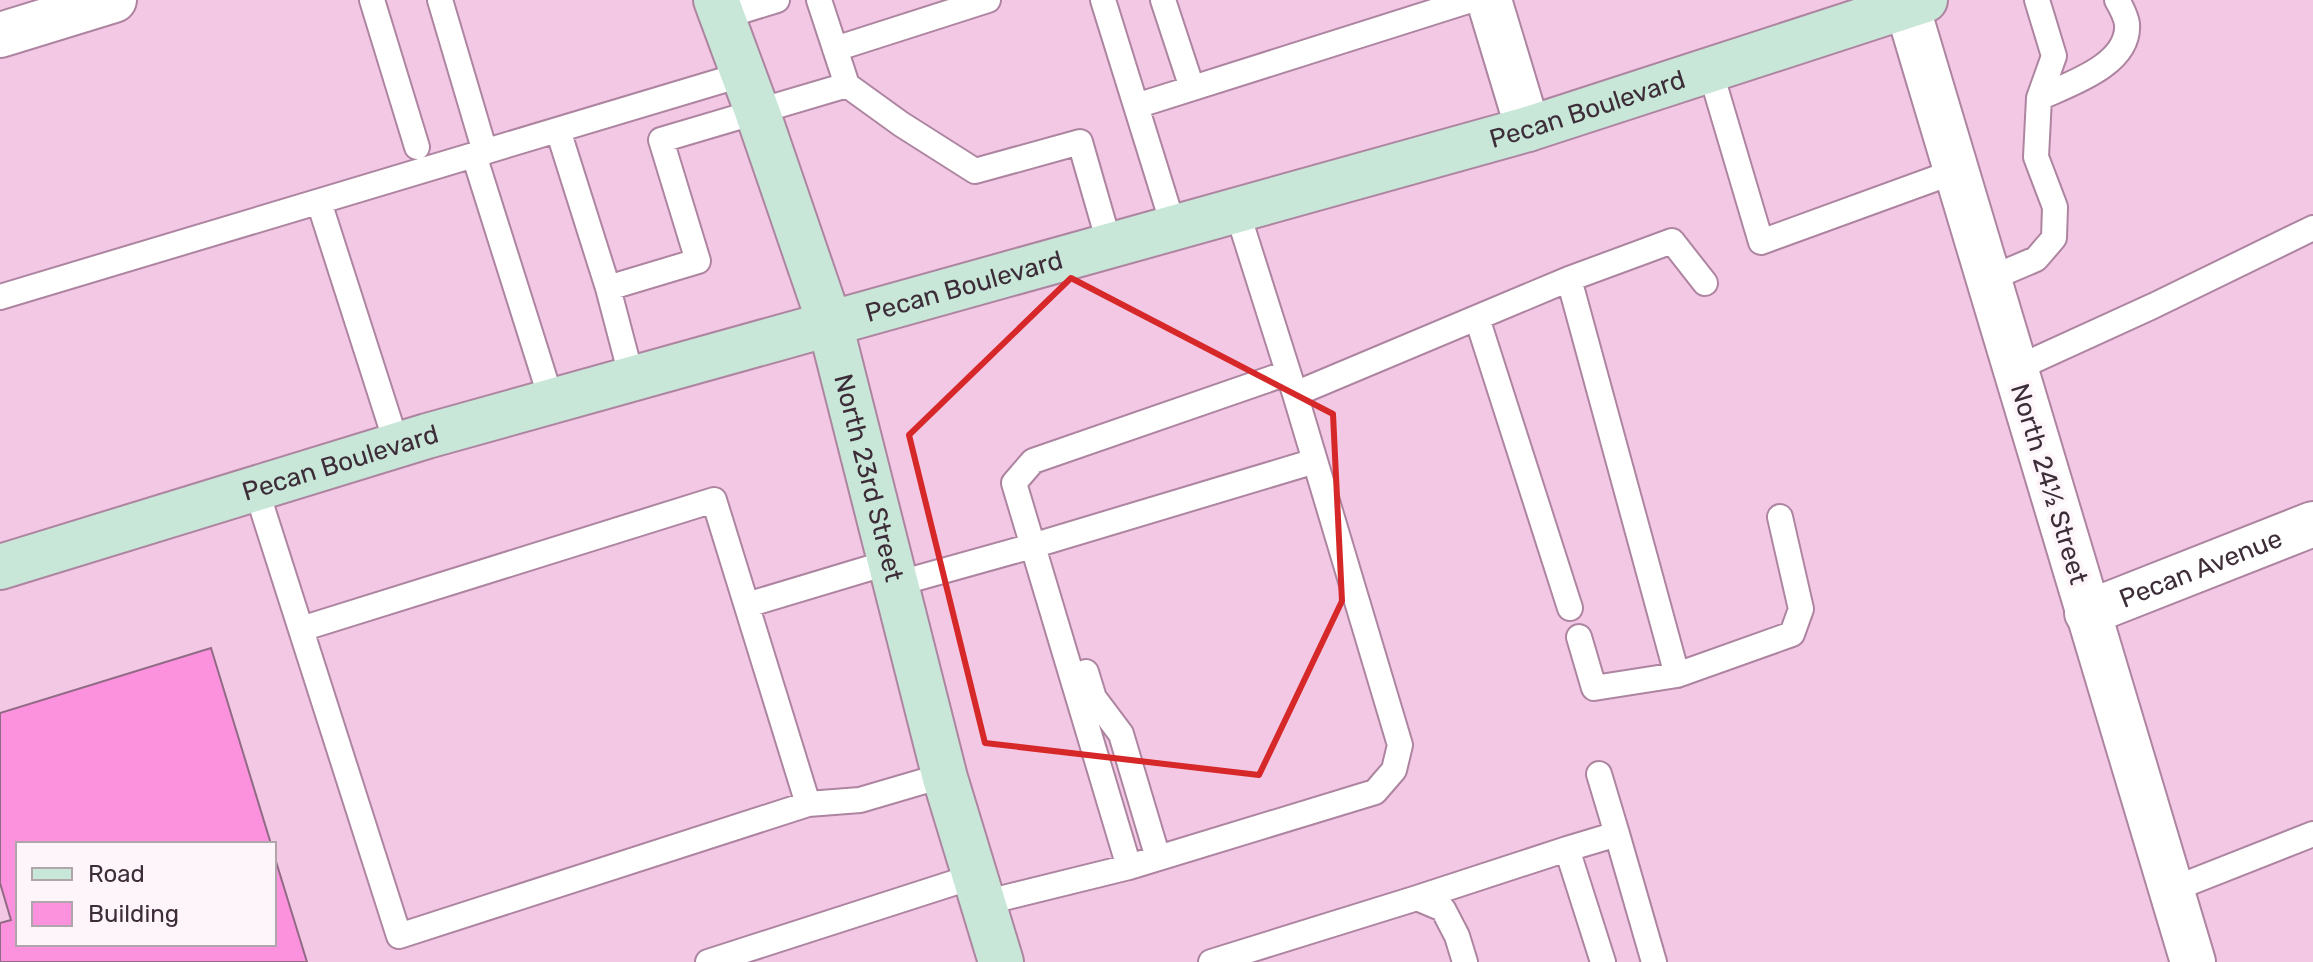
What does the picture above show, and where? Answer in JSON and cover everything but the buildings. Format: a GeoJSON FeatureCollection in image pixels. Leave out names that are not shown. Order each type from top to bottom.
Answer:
{"type":"FeatureCollection","features":[{"type":"Feature","properties":{"kind":"main road","name":"Pecan Boulevard"},"geometry":{"type":"LineString","coordinates":[[0,567],[397,445],[1528,129],[1912,2]]}},
{"type":"Feature","properties":{"kind":"main road","name":"North 23rd Street"},"geometry":{"type":"LineString","coordinates":[[719,9],[830,324],[945,775],[1001,962]]}},
{"type":"Feature","properties":{"kind":"street"},"geometry":{"type":"LineString","coordinates":[[0,35],[114,0]]}},
{"type":"Feature","properties":{"kind":"street"},"geometry":{"type":"LineString","coordinates":[[1489,0],[1528,129]]}},
{"type":"Feature","properties":{"kind":"street","name":"North 24½ Street"},"geometry":{"type":"LineString","coordinates":[[1912,2],[1956,171],[2193,962]]}},
{"type":"Feature","properties":{"kind":"street","name":"Pecan Avenue"},"geometry":{"type":"LineString","coordinates":[[2087,613],[2313,524]]}},
{"type":"Feature","properties":{"kind":"lane"},"geometry":{"type":"LineString","coordinates":[[372,0],[417,147]]}},
{"type":"Feature","properties":{"kind":"lane"},"geometry":{"type":"LineString","coordinates":[[440,0],[480,153],[552,402]]}},
{"type":"Feature","properties":{"kind":"lane"},"geometry":{"type":"LineString","coordinates":[[719,9],[777,0]]}},
{"type":"Feature","properties":{"kind":"lane"},"geometry":{"type":"LineString","coordinates":[[819,0],[847,85],[975,171],[1080,142],[1110,246]]}},
{"type":"Feature","properties":{"kind":"lane"},"geometry":{"type":"LineString","coordinates":[[835,49],[988,0]]}},
{"type":"Feature","properties":{"kind":"lane"},"geometry":{"type":"LineString","coordinates":[[1103,0],[1174,228]]}},
{"type":"Feature","properties":{"kind":"lane"},"geometry":{"type":"LineString","coordinates":[[1163,0],[1192,88]]}},
{"type":"Feature","properties":{"kind":"lane"},"geometry":{"type":"LineString","coordinates":[[1136,106],[1471,0]]}},
{"type":"Feature","properties":{"kind":"lane"},"geometry":{"type":"LineString","coordinates":[[1989,279],[2036,259],[2054,238],[2055,207],[2036,157],[2039,98],[2054,56],[2037,0]]}},
{"type":"Feature","properties":{"kind":"lane"},"geometry":{"type":"LineString","coordinates":[[2039,98],[2104,67],[2125,41],[2127,21],[2117,0]]}},
{"type":"Feature","properties":{"kind":"lane"},"geometry":{"type":"LineString","coordinates":[[1710,70],[1761,242],[1956,171]]}},
{"type":"Feature","properties":{"kind":"lane"},"geometry":{"type":"LineString","coordinates":[[0,297],[649,103],[847,85]]}},
{"type":"Feature","properties":{"kind":"lane"},"geometry":{"type":"LineString","coordinates":[[661,140],[751,93]]}},
{"type":"Feature","properties":{"kind":"lane"},"geometry":{"type":"LineString","coordinates":[[608,288],[698,261],[649,103]]}},
{"type":"Feature","properties":{"kind":"lane"},"geometry":{"type":"LineString","coordinates":[[558,130],[608,288],[632,379]]}},
{"type":"Feature","properties":{"kind":"lane"},"geometry":{"type":"LineString","coordinates":[[319,202],[397,445]]}},
{"type":"Feature","properties":{"kind":"lane"},"geometry":{"type":"LineString","coordinates":[[708,962],[979,890],[1129,867],[1375,792],[1394,770],[1400,745],[1237,211]]}},
{"type":"Feature","properties":{"kind":"lane"},"geometry":{"type":"LineString","coordinates":[[2015,369],[2313,228]]}},
{"type":"Feature","properties":{"kind":"lane"},"geometry":{"type":"LineString","coordinates":[[1129,867],[1014,483],[1033,461],[1291,383],[1477,318],[1569,279],[1672,241],[1705,283]]}},
{"type":"Feature","properties":{"kind":"lane"},"geometry":{"type":"LineString","coordinates":[[1569,279],[1677,675]]}},
{"type":"Feature","properties":{"kind":"lane"},"geometry":{"type":"LineString","coordinates":[[1477,318],[1570,608]]}},
{"type":"Feature","properties":{"kind":"lane"},"geometry":{"type":"LineString","coordinates":[[747,605],[1032,546],[1315,461]]}},
{"type":"Feature","properties":{"kind":"lane"},"geometry":{"type":"LineString","coordinates":[[256,489],[399,936],[808,804],[860,800],[945,775]]}},
{"type":"Feature","properties":{"kind":"lane"},"geometry":{"type":"LineString","coordinates":[[301,629],[714,500],[808,804]]}},
{"type":"Feature","properties":{"kind":"lane"},"geometry":{"type":"LineString","coordinates":[[1579,637],[1594,688],[1677,675],[1792,634],[1801,609],[1780,517]]}},
{"type":"Feature","properties":{"kind":"lane"},"geometry":{"type":"LineString","coordinates":[[1032,546],[1057,578],[1094,698],[1121,734],[1158,858]]}},
{"type":"Feature","properties":{"kind":"lane"},"geometry":{"type":"LineString","coordinates":[[1599,774],[1654,962]]}},
{"type":"Feature","properties":{"kind":"lane"},"geometry":{"type":"LineString","coordinates":[[1211,962],[1270,953],[1417,898],[1617,834]]}},
{"type":"Feature","properties":{"kind":"lane"},"geometry":{"type":"LineString","coordinates":[[2171,890],[2313,834]]}},
{"type":"Feature","properties":{"kind":"lane"},"geometry":{"type":"LineString","coordinates":[[1567,849],[1603,962]]}},
{"type":"Feature","properties":{"kind":"lane"},"geometry":{"type":"LineString","coordinates":[[1417,898],[1443,909],[1457,936],[1465,962]]}},
{"type":"Feature","properties":{"kind":"highlighted area"},"geometry":{"type":"Polygon","coordinates":[[[1071,278],[1333,414],[1342,601],[1259,775],[985,743],[909,435],[1071,278]]]}}]}
